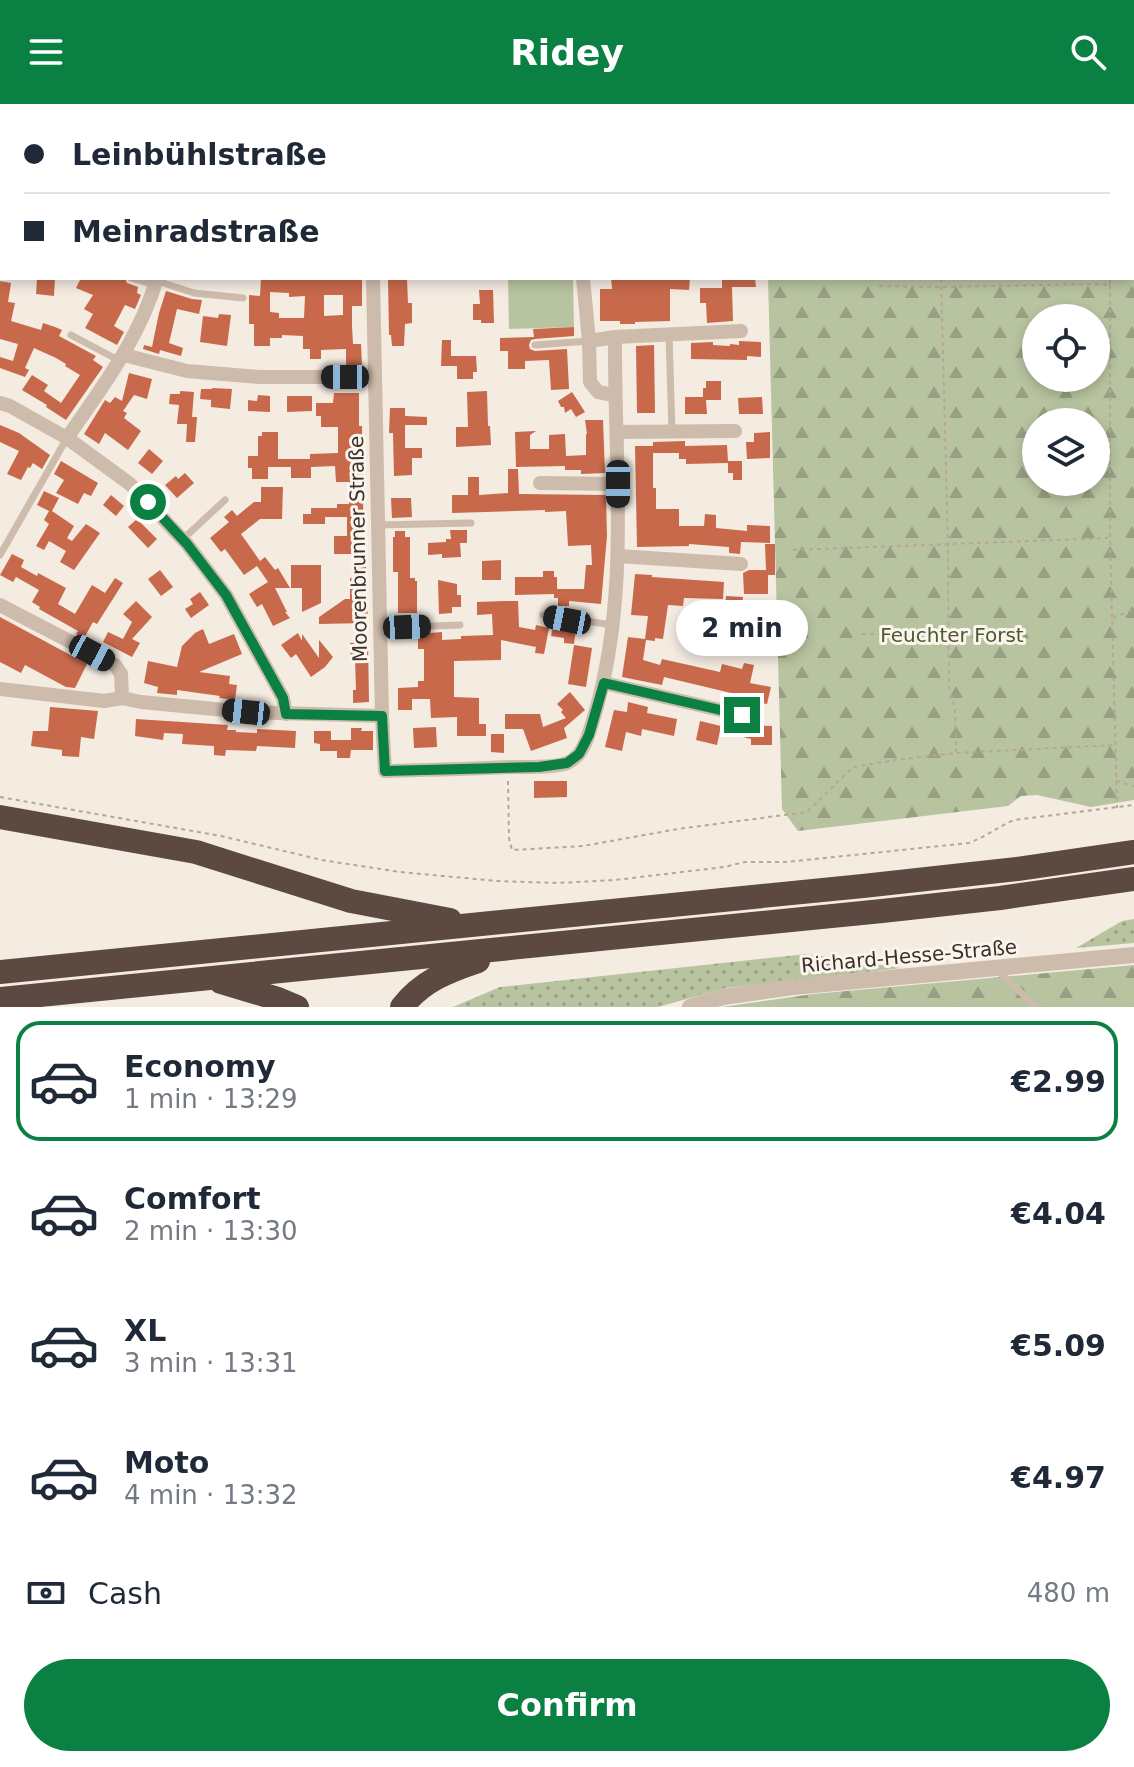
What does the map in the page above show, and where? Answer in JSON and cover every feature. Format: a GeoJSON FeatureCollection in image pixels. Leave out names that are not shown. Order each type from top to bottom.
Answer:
{"type":"FeatureCollection","features":[{"type":"Feature","properties":{"kind":"highway"},"geometry":{"type":"LineString","coordinates":[[0,817],[196,852],[351,901],[476,925]]}},
{"type":"Feature","properties":{"kind":"highway"},"geometry":{"type":"LineString","coordinates":[[0,972],[972,875],[1134,852]]}},
{"type":"Feature","properties":{"kind":"highway"},"geometry":{"type":"LineString","coordinates":[[0,999],[950,904],[1134,879]]}},
{"type":"Feature","properties":{"kind":"highway"},"geometry":{"type":"LineString","coordinates":[[402,1007],[426,983],[445,972],[514,948]]}},
{"type":"Feature","properties":{"kind":"highway"},"geometry":{"type":"LineString","coordinates":[[207,978],[297,1007]]}},
{"type":"Feature","properties":{"kind":"street","name":"Moorenbrunner Straße"},"geometry":{"type":"LineString","coordinates":[[373,280],[385,771],[507,768]]}},
{"type":"Feature","properties":{"kind":"street"},"geometry":{"type":"LineString","coordinates":[[583,280],[590,382],[598,392],[614,395]]}},
{"type":"Feature","properties":{"kind":"street"},"geometry":{"type":"LineString","coordinates":[[67,438],[122,358],[142,322],[157,281]]}},
{"type":"Feature","properties":{"kind":"street"},"geometry":{"type":"LineString","coordinates":[[589,341],[741,331]]}},
{"type":"Feature","properties":{"kind":"street"},"geometry":{"type":"LineString","coordinates":[[507,768],[567,763],[579,754],[589,735],[604,683],[613,625],[618,556],[615,337]]}},
{"type":"Feature","properties":{"kind":"street"},"geometry":{"type":"LineString","coordinates":[[122,358],[187,371],[259,377],[374,377]]}},
{"type":"Feature","properties":{"kind":"street"},"geometry":{"type":"LineString","coordinates":[[0,403],[67,438],[130,484],[183,539],[226,595],[283,698],[286,714]]}},
{"type":"Feature","properties":{"kind":"street"},"geometry":{"type":"LineString","coordinates":[[617,432],[735,431]]}},
{"type":"Feature","properties":{"kind":"street"},"geometry":{"type":"LineString","coordinates":[[540,483],[618,484]]}},
{"type":"Feature","properties":{"kind":"street"},"geometry":{"type":"LineString","coordinates":[[618,556],[741,564]]}},
{"type":"Feature","properties":{"kind":"street"},"geometry":{"type":"LineString","coordinates":[[0,605],[115,665],[121,674],[122,698]]}},
{"type":"Feature","properties":{"kind":"street"},"geometry":{"type":"LineString","coordinates":[[604,683],[742,715]]}},
{"type":"Feature","properties":{"kind":"street"},"geometry":{"type":"LineString","coordinates":[[0,689],[104,701],[122,698],[286,714],[382,716]]}},
{"type":"Feature","properties":{"kind":"street","name":"Richard-Hesse-Straße"},"geometry":{"type":"LineString","coordinates":[[690,1007],[723,997],[772,989],[1134,955]]}},
{"type":"Feature","properties":{"kind":"lane"},"geometry":{"type":"LineString","coordinates":[[157,281],[194,293],[243,298]]}},
{"type":"Feature","properties":{"kind":"lane"},"geometry":{"type":"LineString","coordinates":[[669,334],[672,432]]}},
{"type":"Feature","properties":{"kind":"lane"},"geometry":{"type":"LineString","coordinates":[[71,335],[122,358]]}},
{"type":"Feature","properties":{"kind":"lane"},"geometry":{"type":"LineString","coordinates":[[535,345],[589,341]]}},
{"type":"Feature","properties":{"kind":"lane"},"geometry":{"type":"LineString","coordinates":[[0,555],[67,438]]}},
{"type":"Feature","properties":{"kind":"lane"},"geometry":{"type":"LineString","coordinates":[[183,539],[225,500]]}},
{"type":"Feature","properties":{"kind":"lane"},"geometry":{"type":"LineString","coordinates":[[378,525],[471,523]]}},
{"type":"Feature","properties":{"kind":"lane"},"geometry":{"type":"LineString","coordinates":[[543,615],[613,625]]}},
{"type":"Feature","properties":{"kind":"lane"},"geometry":{"type":"LineString","coordinates":[[381,628],[460,625]]}},
{"type":"Feature","properties":{"kind":"lane"},"geometry":{"type":"LineString","coordinates":[[995,968],[1036,1007]]}},
{"type":"Feature","properties":{"kind":"path"},"geometry":{"type":"LineString","coordinates":[[941,280],[949,687],[955,708],[956,753]]}},
{"type":"Feature","properties":{"kind":"path"},"geometry":{"type":"LineString","coordinates":[[1110,280],[1110,538],[1117,808]]}},
{"type":"Feature","properties":{"kind":"path"},"geometry":{"type":"LineString","coordinates":[[879,286],[1110,285]]}},
{"type":"Feature","properties":{"kind":"path"},"geometry":{"type":"LineString","coordinates":[[793,550],[1110,538]]}},
{"type":"Feature","properties":{"kind":"path"},"geometry":{"type":"LineString","coordinates":[[1112,618],[1134,609]]}},
{"type":"Feature","properties":{"kind":"path"},"geometry":{"type":"LineString","coordinates":[[862,634],[949,632]]}},
{"type":"Feature","properties":{"kind":"path"},"geometry":{"type":"LineString","coordinates":[[507,768],[512,850],[583,846],[678,829],[807,812],[853,767],[956,753],[1115,745]]}},
{"type":"Feature","properties":{"kind":"path"},"geometry":{"type":"LineString","coordinates":[[1116,781],[1134,786]]}},
{"type":"Feature","properties":{"kind":"path"},"geometry":{"type":"LineString","coordinates":[[0,797],[221,836],[322,860],[400,872],[557,883],[615,880],[745,862],[786,862],[969,843],[1014,820],[1134,805]]}},
{"type":"Feature","properties":{"kind":"green space"},"geometry":{"type":"Polygon","coordinates":[[[508,280],[573,280],[574,327],[509,329],[508,280]]]}},
{"type":"Feature","properties":{"kind":"green space","name":"Feuchter Forst"},"geometry":{"type":"Polygon","coordinates":[[[768,280],[1134,280],[1134,800],[1091,807],[1037,795],[1021,796],[1008,806],[798,831],[782,809],[768,280]]]}},
{"type":"Feature","properties":{"kind":"green space"},"geometry":{"type":"Polygon","coordinates":[[[1134,919],[1134,943],[1076,948],[1122,921],[1134,919]]]}},
{"type":"Feature","properties":{"kind":"green space"},"geometry":{"type":"Polygon","coordinates":[[[807,954],[901,968],[726,988],[658,1007],[453,1007],[500,987],[807,954]]]}},
{"type":"Feature","properties":{"kind":"green space"},"geometry":{"type":"Polygon","coordinates":[[[1134,965],[1134,1007],[722,1007],[813,994],[1134,965]]]}},
{"type":"Feature","properties":{"kind":"building"},"geometry":{"type":"Polygon","coordinates":[[[37,280],[55,280],[54,296],[36,294],[37,280]]]}},
{"type":"Feature","properties":{"kind":"building"},"geometry":{"type":"Polygon","coordinates":[[[80,280],[126,280],[138,287],[137,293],[141,295],[135,309],[125,305],[114,326],[124,332],[117,345],[85,328],[93,314],[84,309],[93,295],[76,288],[80,280]]]}},
{"type":"Feature","properties":{"kind":"building"},"geometry":{"type":"Polygon","coordinates":[[[261,280],[362,280],[362,306],[352,306],[352,326],[353,344],[361,344],[362,365],[346,365],[346,349],[321,350],[321,359],[310,359],[310,349],[303,349],[303,336],[282,335],[282,338],[270,338],[270,346],[254,346],[254,324],[249,324],[249,295],[260,296],[261,280]],[[270,292],[270,312],[279,313],[279,318],[304,318],[305,296],[289,297],[289,293],[270,292]],[[324,295],[324,316],[343,315],[343,295],[324,295]]]}},
{"type":"Feature","properties":{"kind":"building"},"geometry":{"type":"Polygon","coordinates":[[[388,280],[407,280],[412,323],[405,324],[404,346],[392,346],[388,280]]]}},
{"type":"Feature","properties":{"kind":"building"},"geometry":{"type":"Polygon","coordinates":[[[611,280],[690,280],[689,290],[670,289],[670,321],[620,324],[620,321],[600,321],[600,289],[612,289],[611,280]]]}},
{"type":"Feature","properties":{"kind":"building"},"geometry":{"type":"Polygon","coordinates":[[[722,280],[755,280],[756,287],[732,287],[733,321],[707,323],[706,303],[700,303],[700,288],[722,288],[722,280]]]}},
{"type":"Feature","properties":{"kind":"building"},"geometry":{"type":"Polygon","coordinates":[[[0,281],[11,283],[8,302],[15,303],[11,321],[41,330],[43,323],[62,330],[59,336],[96,356],[93,360],[103,367],[66,420],[22,390],[32,375],[48,385],[44,391],[61,403],[80,375],[56,358],[34,348],[25,368],[29,370],[25,377],[0,368],[0,357],[13,361],[18,344],[0,339],[0,281]]]}},
{"type":"Feature","properties":{"kind":"building"},"geometry":{"type":"Polygon","coordinates":[[[479,290],[493,290],[494,323],[473,320],[473,304],[480,304],[479,290]]]}},
{"type":"Feature","properties":{"kind":"building"},"geometry":{"type":"Polygon","coordinates":[[[166,291],[202,300],[199,314],[177,309],[169,343],[183,348],[181,356],[143,349],[144,345],[152,347],[166,291]]]}},
{"type":"Feature","properties":{"kind":"building"},"geometry":{"type":"Polygon","coordinates":[[[219,314],[231,315],[227,346],[200,342],[203,316],[218,318],[219,314]]]}},
{"type":"Feature","properties":{"kind":"building"},"geometry":{"type":"Polygon","coordinates":[[[574,327],[574,336],[535,339],[529,345],[535,351],[567,349],[569,389],[551,390],[549,360],[525,361],[525,369],[508,369],[508,351],[500,351],[500,338],[534,337],[533,329],[574,327]]]}},
{"type":"Feature","properties":{"kind":"building"},"geometry":{"type":"Polygon","coordinates":[[[442,340],[451,340],[451,356],[476,356],[477,372],[473,372],[473,379],[457,379],[457,366],[441,366],[442,340]]]}},
{"type":"Feature","properties":{"kind":"building"},"geometry":{"type":"Polygon","coordinates":[[[739,341],[761,342],[761,357],[747,356],[747,360],[691,359],[691,343],[713,342],[713,345],[730,346],[739,345],[739,341]]]}},
{"type":"Feature","properties":{"kind":"building"},"geometry":{"type":"Polygon","coordinates":[[[654,345],[655,413],[637,413],[636,346],[654,345]]]}},
{"type":"Feature","properties":{"kind":"building"},"geometry":{"type":"Polygon","coordinates":[[[129,373],[152,379],[147,399],[134,395],[123,411],[127,413],[124,418],[141,431],[128,450],[105,433],[99,444],[84,434],[105,400],[110,403],[115,397],[122,401],[129,373]]]}},
{"type":"Feature","properties":{"kind":"building"},"geometry":{"type":"Polygon","coordinates":[[[706,381],[721,381],[721,400],[706,400],[707,414],[685,414],[685,397],[703,397],[706,381]]]}},
{"type":"Feature","properties":{"kind":"building"},"geometry":{"type":"Polygon","coordinates":[[[201,389],[232,389],[230,409],[211,407],[211,400],[200,399],[201,389]]]}},
{"type":"Feature","properties":{"kind":"building"},"geometry":{"type":"Polygon","coordinates":[[[180,391],[194,392],[192,417],[197,417],[195,442],[186,442],[187,424],[177,424],[179,405],[169,404],[170,394],[180,394],[180,391]]]}},
{"type":"Feature","properties":{"kind":"building"},"geometry":{"type":"Polygon","coordinates":[[[487,391],[491,445],[456,447],[456,427],[468,427],[467,392],[487,391]]]}},
{"type":"Feature","properties":{"kind":"building"},"geometry":{"type":"Polygon","coordinates":[[[572,392],[585,412],[576,417],[571,409],[565,413],[558,401],[572,392]]]}},
{"type":"Feature","properties":{"kind":"building"},"geometry":{"type":"Polygon","coordinates":[[[334,393],[359,393],[368,623],[319,624],[319,617],[345,599],[350,599],[354,554],[334,554],[334,536],[347,536],[347,517],[325,517],[325,524],[303,524],[303,514],[311,514],[311,508],[337,508],[337,504],[349,504],[349,482],[336,482],[335,466],[311,467],[311,478],[291,478],[291,467],[268,467],[268,479],[252,479],[252,468],[248,468],[248,456],[258,456],[258,436],[262,436],[262,432],[278,432],[278,459],[310,459],[310,454],[338,453],[338,427],[321,427],[321,416],[316,416],[316,403],[333,403],[334,393]]]}},
{"type":"Feature","properties":{"kind":"building"},"geometry":{"type":"Polygon","coordinates":[[[258,395],[270,396],[270,412],[248,411],[248,400],[257,401],[258,395]]]}},
{"type":"Feature","properties":{"kind":"building"},"geometry":{"type":"Polygon","coordinates":[[[287,396],[312,396],[312,411],[287,412],[287,396]]]}},
{"type":"Feature","properties":{"kind":"building"},"geometry":{"type":"Polygon","coordinates":[[[762,397],[763,414],[739,414],[738,398],[762,397]]]}},
{"type":"Feature","properties":{"kind":"building"},"geometry":{"type":"Polygon","coordinates":[[[390,408],[405,408],[405,416],[427,417],[427,425],[405,425],[405,448],[422,448],[422,458],[412,458],[412,475],[394,476],[393,433],[389,433],[390,408]]]}},
{"type":"Feature","properties":{"kind":"building"},"geometry":{"type":"Polygon","coordinates":[[[585,420],[603,420],[605,473],[581,474],[581,470],[565,470],[565,466],[516,467],[515,432],[536,431],[530,435],[530,449],[549,449],[549,435],[565,434],[566,456],[586,455],[585,420]]]}},
{"type":"Feature","properties":{"kind":"building"},"geometry":{"type":"Polygon","coordinates":[[[0,425],[19,433],[50,455],[42,469],[33,463],[21,480],[7,474],[19,451],[0,442],[0,425]]]}},
{"type":"Feature","properties":{"kind":"building"},"geometry":{"type":"Polygon","coordinates":[[[770,432],[770,458],[747,459],[746,442],[754,442],[754,433],[770,432]]]}},
{"type":"Feature","properties":{"kind":"building"},"geometry":{"type":"Polygon","coordinates":[[[685,441],[685,446],[727,445],[728,461],[742,461],[742,480],[733,480],[733,473],[728,473],[728,463],[686,464],[686,459],[679,459],[679,453],[653,453],[653,442],[685,441]]]}},
{"type":"Feature","properties":{"kind":"building"},"geometry":{"type":"Polygon","coordinates":[[[635,446],[653,446],[656,509],[679,509],[679,526],[704,526],[705,514],[716,515],[716,528],[747,531],[747,525],[770,526],[770,543],[741,542],[740,554],[729,553],[729,547],[689,544],[637,547],[635,446]]]}},
{"type":"Feature","properties":{"kind":"building"},"geometry":{"type":"Polygon","coordinates":[[[149,449],[163,461],[152,474],[138,463],[149,449]]]}},
{"type":"Feature","properties":{"kind":"building"},"geometry":{"type":"Polygon","coordinates":[[[61,461],[98,483],[91,496],[84,493],[78,504],[56,493],[64,480],[54,474],[61,461]]]}},
{"type":"Feature","properties":{"kind":"building"},"geometry":{"type":"Polygon","coordinates":[[[508,469],[518,469],[519,494],[606,495],[607,536],[601,604],[569,601],[569,606],[558,606],[558,598],[554,598],[554,594],[515,595],[515,577],[543,577],[543,571],[554,571],[557,589],[584,589],[586,565],[592,565],[591,545],[568,546],[566,511],[452,513],[452,495],[468,495],[468,477],[479,477],[479,495],[508,493],[508,469]]]}},
{"type":"Feature","properties":{"kind":"building"},"geometry":{"type":"Polygon","coordinates":[[[185,473],[194,483],[177,498],[165,485],[185,473]]]}},
{"type":"Feature","properties":{"kind":"building"},"geometry":{"type":"Polygon","coordinates":[[[261,487],[283,487],[282,519],[260,519],[241,534],[260,561],[265,557],[275,570],[278,568],[290,588],[275,588],[290,618],[273,626],[262,604],[257,607],[249,594],[268,582],[257,566],[244,575],[225,549],[221,552],[210,538],[229,522],[224,517],[232,510],[237,516],[254,502],[261,502],[261,487]]]}},
{"type":"Feature","properties":{"kind":"building"},"geometry":{"type":"Polygon","coordinates":[[[44,491],[59,498],[52,511],[74,526],[67,538],[72,541],[86,524],[100,533],[74,570],[60,562],[66,551],[49,541],[44,550],[36,546],[49,524],[44,520],[49,511],[37,505],[44,491]]]}},
{"type":"Feature","properties":{"kind":"building"},"geometry":{"type":"Polygon","coordinates":[[[111,495],[124,506],[116,516],[103,505],[111,495]]]}},
{"type":"Feature","properties":{"kind":"building"},"geometry":{"type":"Polygon","coordinates":[[[391,498],[411,498],[412,517],[392,518],[391,498]]]}},
{"type":"Feature","properties":{"kind":"building"},"geometry":{"type":"Polygon","coordinates":[[[137,519],[157,539],[148,548],[128,527],[137,519]]]}},
{"type":"Feature","properties":{"kind":"building"},"geometry":{"type":"Polygon","coordinates":[[[450,530],[467,530],[467,543],[460,543],[461,557],[428,555],[428,543],[446,542],[446,539],[451,539],[450,530]]]}},
{"type":"Feature","properties":{"kind":"building"},"geometry":{"type":"Polygon","coordinates":[[[395,531],[405,531],[405,537],[410,537],[410,578],[417,581],[417,613],[398,613],[398,572],[393,572],[395,531]]]}},
{"type":"Feature","properties":{"kind":"building"},"geometry":{"type":"Polygon","coordinates":[[[765,544],[775,544],[775,575],[768,575],[768,594],[744,594],[743,573],[766,570],[765,544]]]}},
{"type":"Feature","properties":{"kind":"building"},"geometry":{"type":"Polygon","coordinates":[[[12,554],[24,560],[21,567],[66,588],[58,604],[75,614],[92,585],[105,593],[115,578],[123,583],[97,624],[93,622],[84,638],[32,602],[39,590],[16,577],[13,582],[0,575],[12,554]]]}},
{"type":"Feature","properties":{"kind":"building"},"geometry":{"type":"Polygon","coordinates":[[[501,560],[501,580],[482,580],[482,561],[501,560]]]}},
{"type":"Feature","properties":{"kind":"building"},"geometry":{"type":"Polygon","coordinates":[[[291,565],[321,565],[321,603],[302,612],[302,588],[291,588],[291,565]]]}},
{"type":"Feature","properties":{"kind":"building"},"geometry":{"type":"Polygon","coordinates":[[[160,570],[173,587],[161,596],[148,579],[160,570]]]}},
{"type":"Feature","properties":{"kind":"building"},"geometry":{"type":"Polygon","coordinates":[[[635,574],[724,582],[723,599],[684,598],[683,606],[668,605],[663,639],[646,640],[643,660],[660,665],[662,659],[720,672],[722,664],[742,669],[744,663],[754,665],[750,683],[771,687],[767,704],[729,700],[731,693],[664,677],[662,685],[622,677],[628,637],[645,639],[648,616],[631,615],[635,574]]]}},
{"type":"Feature","properties":{"kind":"building"},"geometry":{"type":"Polygon","coordinates":[[[438,580],[457,584],[461,607],[452,607],[452,613],[439,614],[438,580]]]}},
{"type":"Feature","properties":{"kind":"building"},"geometry":{"type":"Polygon","coordinates":[[[200,592],[209,605],[191,618],[185,609],[193,604],[190,599],[200,592]]]}},
{"type":"Feature","properties":{"kind":"building"},"geometry":{"type":"Polygon","coordinates":[[[726,596],[743,597],[742,610],[725,609],[726,596]]]}},
{"type":"Feature","properties":{"kind":"building"},"geometry":{"type":"Polygon","coordinates":[[[136,601],[152,617],[132,639],[140,643],[132,657],[103,642],[108,632],[123,639],[132,622],[123,614],[136,601]]]}},
{"type":"Feature","properties":{"kind":"building"},"geometry":{"type":"Polygon","coordinates":[[[518,601],[519,627],[535,630],[536,625],[549,628],[544,654],[535,653],[536,647],[501,640],[501,660],[454,661],[454,697],[479,698],[479,724],[486,724],[486,736],[457,736],[457,717],[431,718],[430,699],[412,699],[412,710],[398,710],[398,688],[418,687],[418,681],[424,681],[424,649],[418,649],[418,634],[442,632],[442,640],[493,635],[492,614],[477,615],[477,602],[518,601]]]}},
{"type":"Feature","properties":{"kind":"building"},"geometry":{"type":"Polygon","coordinates":[[[0,617],[87,664],[75,688],[66,687],[25,665],[21,673],[0,662],[0,617]]]}},
{"type":"Feature","properties":{"kind":"building"},"geometry":{"type":"Polygon","coordinates":[[[553,626],[576,629],[574,644],[551,636],[553,626]]]}},
{"type":"Feature","properties":{"kind":"building"},"geometry":{"type":"Polygon","coordinates":[[[203,629],[209,644],[234,634],[242,654],[199,672],[230,676],[229,684],[237,685],[235,700],[177,690],[177,695],[157,693],[158,687],[144,683],[148,661],[177,667],[182,646],[203,629]]]}},
{"type":"Feature","properties":{"kind":"building"},"geometry":{"type":"Polygon","coordinates":[[[298,633],[302,641],[302,634],[319,658],[319,640],[333,657],[311,677],[296,654],[291,658],[281,645],[298,633]]]}},
{"type":"Feature","properties":{"kind":"building"},"geometry":{"type":"Polygon","coordinates":[[[368,642],[369,702],[353,703],[353,690],[356,690],[355,659],[351,659],[350,643],[368,642]]]}},
{"type":"Feature","properties":{"kind":"building"},"geometry":{"type":"Polygon","coordinates":[[[574,645],[592,648],[586,687],[568,684],[574,645]]]}},
{"type":"Feature","properties":{"kind":"building"},"geometry":{"type":"Polygon","coordinates":[[[570,692],[585,710],[564,728],[567,738],[531,751],[523,729],[505,729],[505,714],[540,714],[543,727],[566,718],[557,704],[570,692]]]}},
{"type":"Feature","properties":{"kind":"building"},"geometry":{"type":"Polygon","coordinates":[[[628,702],[648,707],[647,713],[677,719],[674,736],[642,729],[641,736],[626,732],[622,751],[605,747],[614,710],[627,712],[628,702]]]}},
{"type":"Feature","properties":{"kind":"building"},"geometry":{"type":"Polygon","coordinates":[[[50,707],[98,711],[94,739],[81,737],[79,757],[62,756],[62,750],[31,746],[33,731],[48,731],[50,707]]]}},
{"type":"Feature","properties":{"kind":"building"},"geometry":{"type":"Polygon","coordinates":[[[136,719],[228,725],[227,730],[236,732],[257,733],[257,729],[296,731],[295,748],[257,746],[256,751],[226,750],[225,756],[214,755],[214,746],[182,744],[183,734],[164,733],[163,740],[135,736],[136,719]]]}},
{"type":"Feature","properties":{"kind":"building"},"geometry":{"type":"Polygon","coordinates":[[[700,721],[721,726],[717,745],[696,740],[700,721]]]}},
{"type":"Feature","properties":{"kind":"building"},"geometry":{"type":"Polygon","coordinates":[[[725,721],[772,726],[772,745],[751,745],[751,739],[722,732],[725,721]]]}},
{"type":"Feature","properties":{"kind":"building"},"geometry":{"type":"Polygon","coordinates":[[[436,727],[437,747],[414,748],[413,728],[436,727]]]}},
{"type":"Feature","properties":{"kind":"building"},"geometry":{"type":"Polygon","coordinates":[[[351,728],[373,731],[373,750],[351,750],[350,758],[337,758],[337,751],[320,751],[320,744],[314,743],[314,731],[331,731],[331,740],[351,740],[351,728]]]}},
{"type":"Feature","properties":{"kind":"building"},"geometry":{"type":"Polygon","coordinates":[[[491,734],[504,734],[504,753],[491,752],[491,734]]]}},
{"type":"Feature","properties":{"kind":"building"},"geometry":{"type":"Polygon","coordinates":[[[534,781],[567,781],[567,797],[534,798],[534,781]]]}},
{"type":"Feature","properties":{"kind":"route"},"geometry":{"type":"LineString","coordinates":[[148,502],[187,544],[226,595],[283,698],[286,714],[382,716],[385,771],[539,767],[567,763],[579,754],[589,735],[604,683],[742,715]]}}]}
